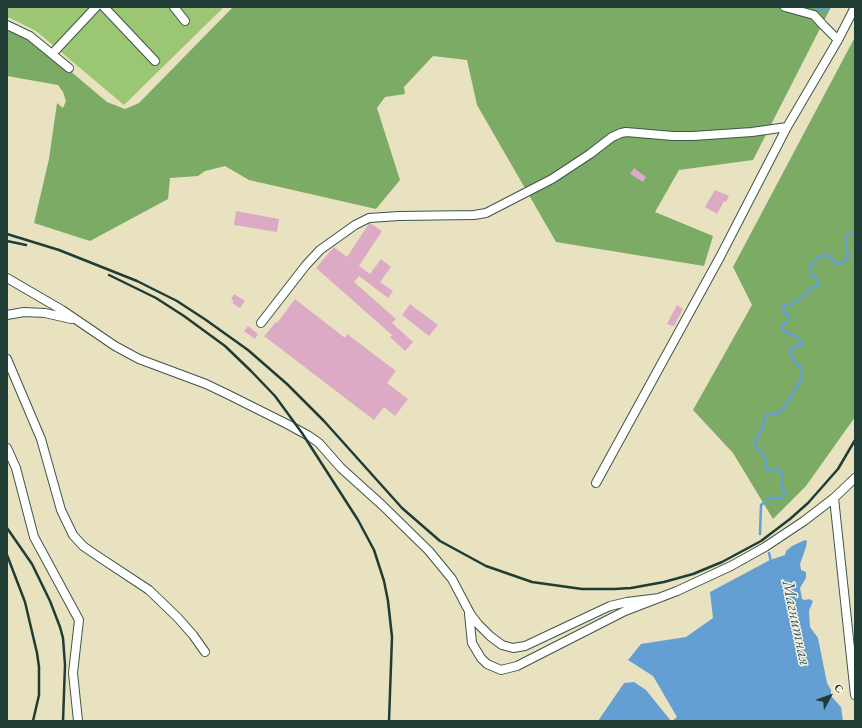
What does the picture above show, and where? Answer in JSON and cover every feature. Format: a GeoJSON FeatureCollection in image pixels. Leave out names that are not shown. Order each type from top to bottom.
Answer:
{"type":"FeatureCollection","features":[{"type":"Feature","properties":{"kind":"lane"},"geometry":{"type":"LineString","coordinates":[[52,54],[96,7]]}},
{"type":"Feature","properties":{"kind":"lane"},"geometry":{"type":"LineString","coordinates":[[104,7],[155,61]]}},
{"type":"Feature","properties":{"kind":"lane"},"geometry":{"type":"LineString","coordinates":[[174,7],[185,21]]}},
{"type":"Feature","properties":{"kind":"lane"},"geometry":{"type":"LineString","coordinates":[[785,7],[814,15],[838,40]]}},
{"type":"Feature","properties":{"kind":"lane"},"geometry":{"type":"LineString","coordinates":[[596,483],[720,257],[786,127],[838,40],[855,7]]}},
{"type":"Feature","properties":{"kind":"lane"},"geometry":{"type":"LineString","coordinates":[[7,25],[30,36],[69,68]]}},
{"type":"Feature","properties":{"kind":"lane"},"geometry":{"type":"LineString","coordinates":[[261,323],[306,264],[320,250],[355,225],[369,218],[399,216],[474,216],[486,213],[552,179],[620,133],[626,132],[660,136],[693,136],[752,132],[786,127]]}},
{"type":"Feature","properties":{"kind":"lane"},"geometry":{"type":"LineString","coordinates":[[7,278],[57,307],[115,346],[139,359],[200,382],[229,395],[281,421],[319,443],[341,468],[382,505],[429,551],[452,579],[478,624],[490,636],[507,647],[519,648],[525,646],[610,606],[627,602],[659,598]]}},
{"type":"Feature","properties":{"kind":"lane"},"geometry":{"type":"LineString","coordinates":[[7,316],[24,312],[45,313],[66,317],[80,322]]}},
{"type":"Feature","properties":{"kind":"lane"},"geometry":{"type":"LineString","coordinates":[[7,359],[41,439],[62,510],[73,535],[83,546],[149,590],[178,618],[205,652]]}},
{"type":"Feature","properties":{"kind":"lane"},"geometry":{"type":"LineString","coordinates":[[7,448],[18,474],[34,538],[79,620],[73,673],[78,721]]}},
{"type":"Feature","properties":{"kind":"lane"},"geometry":{"type":"LineString","coordinates":[[466,604],[471,625],[472,643],[476,651],[487,664],[501,670],[517,666],[608,619],[712,575],[759,550],[804,521],[834,498],[855,478]]}},
{"type":"Feature","properties":{"kind":"lane"},"geometry":{"type":"LineString","coordinates":[[834,498],[855,695]]}},
{"type":"Feature","properties":{"kind":"green space"},"geometry":{"type":"Polygon","coordinates":[[[7,7],[224,7],[124,105],[36,31],[10,18],[7,18],[7,7]]]}},
{"type":"Feature","properties":{"kind":"green space"},"geometry":{"type":"Polygon","coordinates":[[[233,7],[831,7],[753,160],[679,170],[655,212],[713,236],[704,266],[556,242],[477,105],[467,60],[433,56],[404,87],[405,94],[385,97],[377,108],[400,180],[376,209],[249,180],[225,166],[205,171],[198,176],[170,178],[168,199],[90,241],[34,223],[49,159],[57,103],[63,108],[66,101],[63,92],[58,85],[7,76],[7,27],[24,32],[107,102],[125,109],[139,103],[233,7]]]}},
{"type":"Feature","properties":{"kind":"green space"},"geometry":{"type":"Polygon","coordinates":[[[855,37],[855,417],[806,486],[773,519],[733,453],[693,410],[752,305],[733,267],[855,37]]]}},
{"type":"Feature","properties":{"kind":"water"},"geometry":{"type":"Polygon","coordinates":[[[805,540],[807,541],[806,547],[800,564],[801,570],[806,572],[806,578],[800,588],[802,599],[809,599],[813,601],[809,611],[810,627],[818,638],[827,683],[831,690],[831,696],[841,707],[843,721],[672,721],[677,717],[653,676],[628,660],[641,644],[686,637],[713,618],[710,592],[770,560],[785,555],[786,551],[792,546],[805,540]]]}},
{"type":"Feature","properties":{"kind":"water"},"geometry":{"type":"Polygon","coordinates":[[[634,682],[646,690],[671,721],[598,721],[624,683],[634,682]]]}},
{"type":"Feature","properties":{"kind":"building"},"geometry":{"type":"Polygon","coordinates":[[[634,168],[646,177],[643,182],[630,174],[634,168]]]}},
{"type":"Feature","properties":{"kind":"building"},"geometry":{"type":"Polygon","coordinates":[[[715,190],[729,196],[726,202],[724,201],[717,214],[705,207],[715,190]]]}},
{"type":"Feature","properties":{"kind":"building"},"geometry":{"type":"Polygon","coordinates":[[[236,211],[279,219],[277,232],[234,225],[236,211]]]}},
{"type":"Feature","properties":{"kind":"building"},"geometry":{"type":"Polygon","coordinates":[[[370,223],[382,231],[359,266],[370,274],[381,259],[391,267],[380,282],[393,291],[388,298],[359,276],[354,282],[396,319],[392,323],[413,342],[405,351],[390,337],[392,335],[316,268],[334,247],[347,257],[370,223]]]}},
{"type":"Feature","properties":{"kind":"building"},"geometry":{"type":"Polygon","coordinates":[[[234,294],[245,301],[240,308],[232,303],[234,301],[231,299],[234,294]]]}},
{"type":"Feature","properties":{"kind":"building"},"geometry":{"type":"Polygon","coordinates":[[[295,299],[345,338],[347,334],[396,371],[387,383],[408,399],[395,416],[384,407],[374,420],[264,336],[276,322],[277,323],[295,299]]]}},
{"type":"Feature","properties":{"kind":"building"},"geometry":{"type":"Polygon","coordinates":[[[410,304],[438,325],[429,336],[402,315],[410,304]]]}},
{"type":"Feature","properties":{"kind":"building"},"geometry":{"type":"Polygon","coordinates":[[[677,305],[683,309],[674,326],[667,324],[677,305]]]}},
{"type":"Feature","properties":{"kind":"building"},"geometry":{"type":"Polygon","coordinates":[[[248,326],[258,334],[255,339],[244,331],[248,326]]]}},
{"type":"Feature","properties":{"kind":"waterway"},"geometry":{"type":"LineString","coordinates":[[816,7],[822,10],[826,10],[830,7]]}},
{"type":"Feature","properties":{"kind":"waterway","name":"Магнитная"},"geometry":{"type":"LineString","coordinates":[[760,534],[761,505],[770,498],[781,498],[785,494],[782,487],[783,474],[779,470],[766,469],[766,458],[757,448],[755,444],[756,440],[764,426],[764,419],[766,415],[778,413],[784,408],[802,378],[802,370],[794,362],[791,353],[792,347],[801,345],[802,343],[793,335],[782,330],[782,327],[789,316],[782,309],[785,305],[792,304],[804,296],[807,291],[818,284],[810,269],[811,265],[821,256],[827,255],[839,264],[846,260],[848,256],[846,244],[847,235],[855,232]]}},
{"type":"Feature","properties":{"kind":"waterway","name":"Магнитная"},"geometry":{"type":"LineString","coordinates":[[769,553],[771,562]]}},
{"type":"Feature","properties":{"kind":"railway"},"geometry":{"type":"LineString","coordinates":[[7,234],[59,250],[137,281],[177,301],[206,320],[248,350],[287,384],[324,421],[402,508],[440,541],[486,566],[532,582],[582,589],[631,588],[664,582],[693,574],[722,562],[761,541],[808,503],[838,469],[855,440]]}},
{"type":"Feature","properties":{"kind":"railway"},"geometry":{"type":"LineString","coordinates":[[7,241],[26,245]]}},
{"type":"Feature","properties":{"kind":"railway"},"geometry":{"type":"LineString","coordinates":[[109,275],[156,298],[184,316],[225,346],[251,371],[275,396],[302,433],[358,520],[374,550],[384,581],[388,601],[392,637],[389,721]]}},
{"type":"Feature","properties":{"kind":"railway"},"geometry":{"type":"LineString","coordinates":[[7,528],[32,564],[50,601],[60,627],[63,638],[65,665],[63,721]]}},
{"type":"Feature","properties":{"kind":"railway"},"geometry":{"type":"LineString","coordinates":[[7,555],[25,602],[37,653],[39,667],[39,695],[33,721]]}}]}
